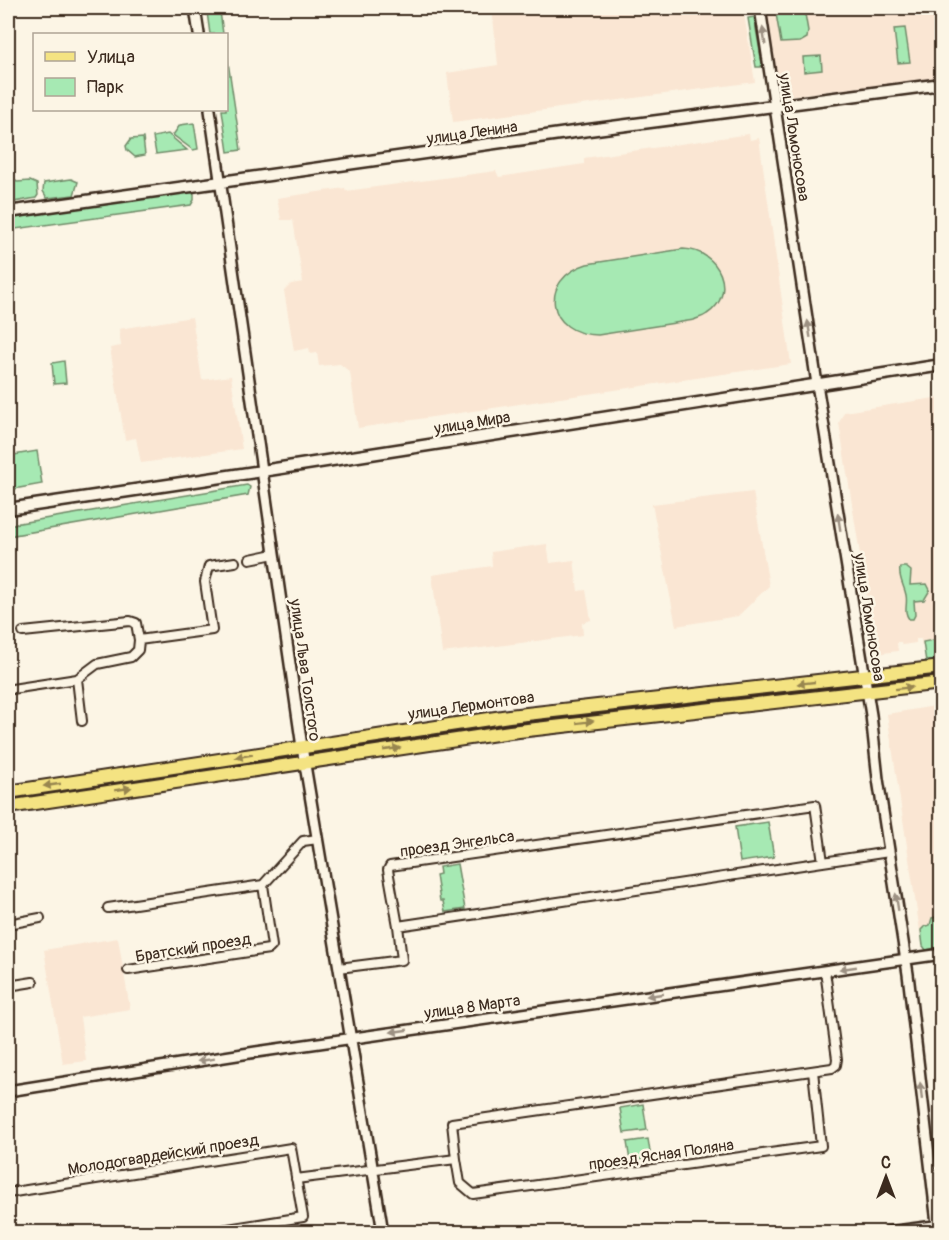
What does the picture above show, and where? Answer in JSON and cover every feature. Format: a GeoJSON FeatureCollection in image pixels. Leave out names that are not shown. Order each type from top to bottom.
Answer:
{"type":"FeatureCollection","features":[{"type":"Feature","properties":{"kind":"main road","name":"улица Ленина"},"geometry":{"type":"LineString","coordinates":[[8,212],[220,184],[560,134],[942,84]]}},
{"type":"Feature","properties":{"kind":"main road","name":"улица Мира"},"geometry":{"type":"LineString","coordinates":[[8,509],[942,365]]}},
{"type":"Feature","properties":{"kind":"main road","name":"улица Лермонтова"},"geometry":{"type":"LineString","coordinates":[[8,792],[564,709],[942,667]]}},
{"type":"Feature","properties":{"kind":"main road","name":"улица Лермонтова"},"geometry":{"type":"LineString","coordinates":[[8,807],[510,732],[942,683]]}},
{"type":"Feature","properties":{"kind":"street"},"geometry":{"type":"LineString","coordinates":[[195,8],[199,33]]}},
{"type":"Feature","properties":{"kind":"street","name":"улица Ломоносова"},"geometry":{"type":"LineString","coordinates":[[760,8],[867,692],[906,959],[939,1228]]}},
{"type":"Feature","properties":{"kind":"street","name":"улица Льва Толстого"},"geometry":{"type":"LineString","coordinates":[[210,111],[302,747],[383,1233]]}},
{"type":"Feature","properties":{"kind":"street"},"geometry":{"type":"LineString","coordinates":[[250,559],[274,555]]}},
{"type":"Feature","properties":{"kind":"street"},"geometry":{"type":"LineString","coordinates":[[139,640],[212,630],[205,582],[209,566],[235,562]]}},
{"type":"Feature","properties":{"kind":"street"},"geometry":{"type":"LineString","coordinates":[[12,689],[76,680],[98,664],[131,657],[138,650],[136,623],[130,621],[23,632]]}},
{"type":"Feature","properties":{"kind":"street"},"geometry":{"type":"LineString","coordinates":[[76,680],[82,721]]}},
{"type":"Feature","properties":{"kind":"street","name":"проезд Энгельса"},"geometry":{"type":"LineString","coordinates":[[398,926],[388,870],[390,866],[815,805],[823,862]]}},
{"type":"Feature","properties":{"kind":"street"},"geometry":{"type":"LineString","coordinates":[[108,908],[263,885],[303,841],[318,839]]}},
{"type":"Feature","properties":{"kind":"street"},"geometry":{"type":"LineString","coordinates":[[339,968],[402,960],[398,926],[889,852]]}},
{"type":"Feature","properties":{"kind":"street","name":"Братский проезд"},"geometry":{"type":"LineString","coordinates":[[128,970],[269,949],[272,946],[263,885]]}},
{"type":"Feature","properties":{"kind":"street"},"geometry":{"type":"LineString","coordinates":[[8,924],[40,918]]}},
{"type":"Feature","properties":{"kind":"street","name":"улица 8 Марта"},"geometry":{"type":"LineString","coordinates":[[8,1091],[351,1038],[942,954]]}},
{"type":"Feature","properties":{"kind":"street","name":"проезд Ясная Поляна"},"geometry":{"type":"LineString","coordinates":[[813,1071],[821,1146],[474,1194],[460,1183],[453,1123],[831,1068],[836,1065],[837,1059],[825,971]]}},
{"type":"Feature","properties":{"kind":"street"},"geometry":{"type":"LineString","coordinates":[[8,986],[33,982]]}},
{"type":"Feature","properties":{"kind":"street","name":"Молодогвардейский проезд"},"geometry":{"type":"LineString","coordinates":[[8,1193],[291,1148],[303,1217],[209,1233]]}},
{"type":"Feature","properties":{"kind":"street"},"geometry":{"type":"LineString","coordinates":[[296,1179],[456,1158]]}},
{"type":"Feature","properties":{"kind":"street"},"geometry":{"type":"LineString","coordinates":[[888,1233],[939,1228]]}},
{"type":"Feature","properties":{"kind":"shaded area"},"geometry":{"type":"Polygon","coordinates":[[[492,8],[743,8],[755,82],[453,122],[447,73],[498,65],[492,8]]]}},
{"type":"Feature","properties":{"kind":"shaded area"},"geometry":{"type":"Polygon","coordinates":[[[761,8],[941,8],[941,78],[778,97],[761,8]]]}},
{"type":"Feature","properties":{"kind":"shaded area"},"geometry":{"type":"Polygon","coordinates":[[[749,134],[750,140],[759,138],[791,364],[358,428],[350,372],[340,364],[319,366],[317,353],[310,354],[309,348],[294,351],[284,291],[291,284],[303,282],[293,220],[281,220],[277,198],[496,171],[499,177],[584,164],[584,158],[749,134]]]}},
{"type":"Feature","properties":{"kind":"shaded area"},"geometry":{"type":"Polygon","coordinates":[[[192,317],[202,380],[231,376],[242,449],[141,463],[136,438],[125,440],[110,348],[121,346],[119,329],[192,317]]]}},
{"type":"Feature","properties":{"kind":"shaded area"},"geometry":{"type":"Polygon","coordinates":[[[941,397],[941,643],[922,646],[921,639],[916,639],[916,643],[902,645],[901,642],[897,642],[898,651],[876,654],[839,423],[844,412],[941,397]]]}},
{"type":"Feature","properties":{"kind":"shaded area"},"geometry":{"type":"Polygon","coordinates":[[[753,492],[769,586],[738,616],[676,626],[652,504],[753,492]]]}},
{"type":"Feature","properties":{"kind":"shaded area"},"geometry":{"type":"Polygon","coordinates":[[[547,544],[550,563],[574,560],[578,591],[586,590],[591,620],[582,623],[583,635],[442,653],[432,575],[492,566],[491,552],[547,544]]]}},
{"type":"Feature","properties":{"kind":"shaded area"},"geometry":{"type":"Polygon","coordinates":[[[941,705],[941,935],[921,938],[887,714],[941,705]]]}},
{"type":"Feature","properties":{"kind":"shaded area"},"geometry":{"type":"Polygon","coordinates":[[[118,938],[130,1009],[80,1017],[86,1061],[63,1064],[44,950],[118,938]]]}},
{"type":"Feature","properties":{"kind":"green space"},"geometry":{"type":"Polygon","coordinates":[[[775,8],[804,8],[807,38],[800,42],[781,43],[775,8]]]}},
{"type":"Feature","properties":{"kind":"green space"},"geometry":{"type":"Polygon","coordinates":[[[220,11],[223,33],[210,33],[207,12],[220,11]]]}},
{"type":"Feature","properties":{"kind":"green space"},"geometry":{"type":"Polygon","coordinates":[[[754,17],[761,67],[756,67],[748,18],[754,17]]]}},
{"type":"Feature","properties":{"kind":"green space"},"geometry":{"type":"Polygon","coordinates":[[[905,28],[910,62],[898,63],[894,29],[905,28]]]}},
{"type":"Feature","properties":{"kind":"green space"},"geometry":{"type":"Polygon","coordinates":[[[821,56],[822,70],[804,72],[803,57],[821,56]]]}},
{"type":"Feature","properties":{"kind":"green space"},"geometry":{"type":"Polygon","coordinates":[[[228,62],[241,150],[228,152],[222,111],[228,111],[228,62]]]}},
{"type":"Feature","properties":{"kind":"green space"},"geometry":{"type":"Polygon","coordinates":[[[194,123],[198,149],[193,150],[173,135],[180,125],[194,123]]]}},
{"type":"Feature","properties":{"kind":"green space"},"geometry":{"type":"Polygon","coordinates":[[[168,134],[187,150],[156,154],[153,137],[168,134]]]}},
{"type":"Feature","properties":{"kind":"green space"},"geometry":{"type":"Polygon","coordinates":[[[143,138],[145,155],[135,157],[126,146],[131,139],[143,138]]]}},
{"type":"Feature","properties":{"kind":"green space"},"geometry":{"type":"Polygon","coordinates":[[[14,179],[17,182],[30,181],[37,184],[36,198],[8,203],[8,180],[14,179]]]}},
{"type":"Feature","properties":{"kind":"green space"},"geometry":{"type":"Polygon","coordinates":[[[71,179],[78,182],[74,195],[47,198],[43,191],[44,183],[71,179]]]}},
{"type":"Feature","properties":{"kind":"green space"},"geometry":{"type":"Polygon","coordinates":[[[183,191],[194,194],[191,205],[8,230],[8,219],[183,191]]]}},
{"type":"Feature","properties":{"kind":"green space"},"geometry":{"type":"Polygon","coordinates":[[[683,249],[696,251],[707,257],[720,274],[723,285],[722,296],[716,306],[704,316],[694,320],[598,335],[581,333],[567,326],[559,316],[555,305],[555,293],[561,281],[571,271],[587,264],[683,249]]]}},
{"type":"Feature","properties":{"kind":"green space"},"geometry":{"type":"Polygon","coordinates":[[[64,361],[66,383],[54,384],[52,363],[64,361]]]}},
{"type":"Feature","properties":{"kind":"green space"},"geometry":{"type":"Polygon","coordinates":[[[37,451],[42,484],[8,490],[8,456],[37,451]]]}},
{"type":"Feature","properties":{"kind":"green space"},"geometry":{"type":"Polygon","coordinates":[[[247,485],[250,487],[248,495],[8,536],[8,525],[247,485]]]}},
{"type":"Feature","properties":{"kind":"green space"},"geometry":{"type":"Polygon","coordinates":[[[900,567],[906,567],[911,571],[910,585],[927,584],[930,590],[924,600],[914,601],[913,619],[909,619],[906,613],[906,595],[900,578],[900,567]]]}},
{"type":"Feature","properties":{"kind":"green space"},"geometry":{"type":"Polygon","coordinates":[[[939,621],[941,621],[941,655],[935,654],[935,659],[931,664],[926,662],[923,642],[939,639],[939,621]]]}},
{"type":"Feature","properties":{"kind":"green space"},"geometry":{"type":"Polygon","coordinates":[[[850,684],[850,688],[510,726],[312,756],[311,753],[509,721],[621,707],[850,684]]]}},
{"type":"Feature","properties":{"kind":"green space"},"geometry":{"type":"Polygon","coordinates":[[[294,754],[295,759],[8,802],[8,797],[294,754]]]}},
{"type":"Feature","properties":{"kind":"green space"},"geometry":{"type":"Polygon","coordinates":[[[768,822],[774,857],[740,862],[735,827],[768,822]]]}},
{"type":"Feature","properties":{"kind":"green space"},"geometry":{"type":"Polygon","coordinates":[[[457,864],[465,909],[445,912],[443,901],[440,901],[436,875],[440,874],[439,867],[457,864]]]}},
{"type":"Feature","properties":{"kind":"green space"},"geometry":{"type":"Polygon","coordinates":[[[941,916],[941,947],[926,950],[923,946],[921,930],[930,925],[932,918],[941,916]]]}},
{"type":"Feature","properties":{"kind":"green space"},"geometry":{"type":"Polygon","coordinates":[[[643,1104],[647,1130],[624,1133],[620,1108],[643,1104]]]}},
{"type":"Feature","properties":{"kind":"green space"},"geometry":{"type":"Polygon","coordinates":[[[648,1139],[651,1158],[630,1161],[627,1142],[648,1139]]]}}]}
